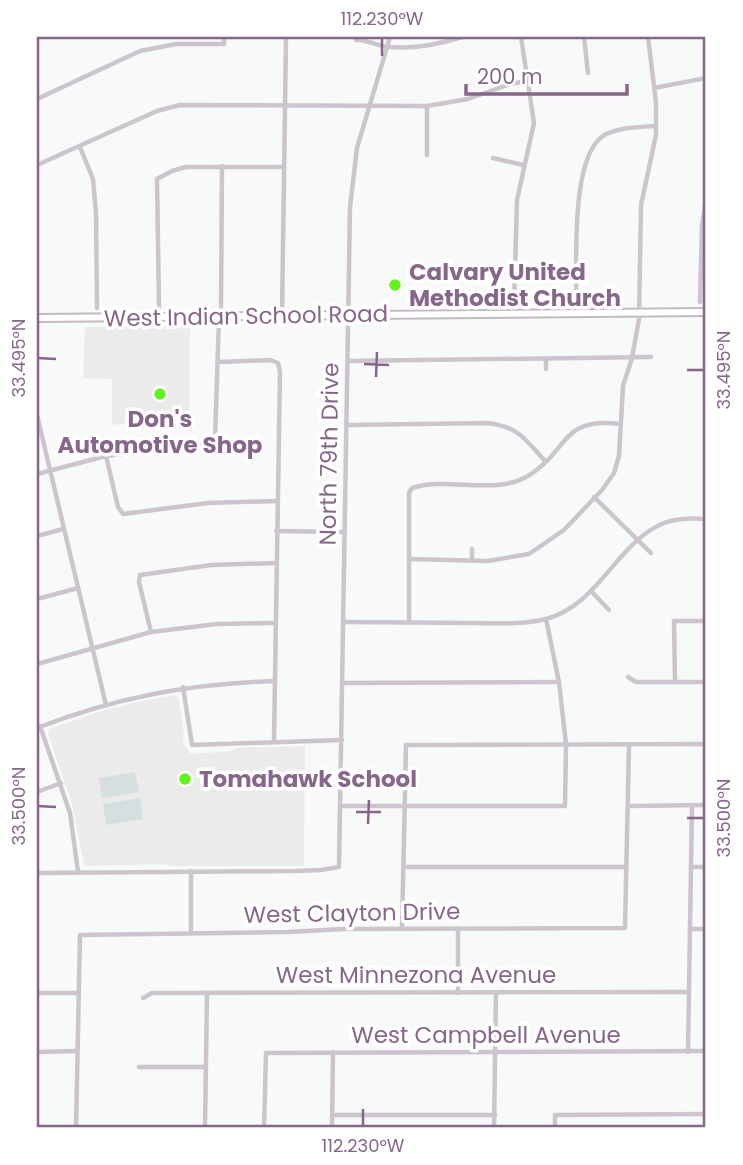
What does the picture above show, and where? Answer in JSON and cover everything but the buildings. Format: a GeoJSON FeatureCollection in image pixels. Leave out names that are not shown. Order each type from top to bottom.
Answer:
{"type":"FeatureCollection","features":[{"type":"Feature","properties":{"kind":"main road","name":"West Indian School Road"},"geometry":{"type":"LineString","coordinates":[[37,318],[706,312]]}},
{"type":"Feature","properties":{"kind":"street"},"geometry":{"type":"LineString","coordinates":[[37,99],[140,51],[176,44],[225,44],[225,37]]}},
{"type":"Feature","properties":{"kind":"street"},"geometry":{"type":"LineString","coordinates":[[282,316],[286,37]]}},
{"type":"Feature","properties":{"kind":"street","name":"North 79th Drive"},"geometry":{"type":"LineString","coordinates":[[191,872],[296,871],[339,867],[352,179],[357,148],[390,37]]}},
{"type":"Feature","properties":{"kind":"street"},"geometry":{"type":"LineString","coordinates":[[356,40],[370,40],[387,47],[431,44],[462,37]]}},
{"type":"Feature","properties":{"kind":"street"},"geometry":{"type":"LineString","coordinates":[[514,304],[515,216],[523,165],[534,123],[521,37]]}},
{"type":"Feature","properties":{"kind":"street"},"geometry":{"type":"LineString","coordinates":[[584,37],[589,73]]}},
{"type":"Feature","properties":{"kind":"street"},"geometry":{"type":"LineString","coordinates":[[409,559],[472,561],[529,554],[564,530],[614,473],[619,456],[623,386],[632,358],[640,313],[640,216],[656,144],[654,88],[648,37]]}},
{"type":"Feature","properties":{"kind":"street"},"geometry":{"type":"LineString","coordinates":[[654,88],[706,78]]}},
{"type":"Feature","properties":{"kind":"street"},"geometry":{"type":"LineString","coordinates":[[37,165],[157,111],[180,105],[427,106],[456,102],[527,81]]}},
{"type":"Feature","properties":{"kind":"street"},"geometry":{"type":"LineString","coordinates":[[427,106],[427,155]]}},
{"type":"Feature","properties":{"kind":"street"},"geometry":{"type":"LineString","coordinates":[[576,303],[578,206],[590,151],[606,134],[656,126]]}},
{"type":"Feature","properties":{"kind":"street"},"geometry":{"type":"LineString","coordinates":[[80,147],[93,179],[97,308]]}},
{"type":"Feature","properties":{"kind":"street"},"geometry":{"type":"LineString","coordinates":[[493,158],[523,165]]}},
{"type":"Feature","properties":{"kind":"street"},"geometry":{"type":"LineString","coordinates":[[221,307],[222,166]]}},
{"type":"Feature","properties":{"kind":"street"},"geometry":{"type":"LineString","coordinates":[[159,307],[157,179],[172,170],[186,167],[284,167]]}},
{"type":"Feature","properties":{"kind":"street"},"geometry":{"type":"LineString","coordinates":[[700,302],[702,225],[706,199]]}},
{"type":"Feature","properties":{"kind":"street"},"geometry":{"type":"LineString","coordinates":[[468,304],[468,315]]}},
{"type":"Feature","properties":{"kind":"street"},"geometry":{"type":"LineString","coordinates":[[37,474],[106,456],[215,440],[219,317]]}},
{"type":"Feature","properties":{"kind":"street"},"geometry":{"type":"LineString","coordinates":[[349,361],[651,358]]}},
{"type":"Feature","properties":{"kind":"street"},"geometry":{"type":"LineString","coordinates":[[546,359],[546,369]]}},
{"type":"Feature","properties":{"kind":"street"},"geometry":{"type":"LineString","coordinates":[[219,362],[270,360],[278,362],[280,372],[274,741]]}},
{"type":"Feature","properties":{"kind":"street"},"geometry":{"type":"LineString","coordinates":[[37,415],[106,705]]}},
{"type":"Feature","properties":{"kind":"street"},"geometry":{"type":"LineString","coordinates":[[409,622],[411,488],[510,483],[529,475],[575,429],[602,422],[621,425]]}},
{"type":"Feature","properties":{"kind":"street"},"geometry":{"type":"LineString","coordinates":[[348,425],[505,425],[518,432],[545,461]]}},
{"type":"Feature","properties":{"kind":"street"},"geometry":{"type":"LineString","coordinates":[[106,456],[118,506],[123,514],[208,503],[277,501]]}},
{"type":"Feature","properties":{"kind":"street"},"geometry":{"type":"LineString","coordinates":[[594,498],[651,552]]}},
{"type":"Feature","properties":{"kind":"street"},"geometry":{"type":"LineString","coordinates":[[344,622],[516,623],[546,619],[570,609],[652,529],[673,520],[706,519]]}},
{"type":"Feature","properties":{"kind":"street"},"geometry":{"type":"LineString","coordinates":[[37,536],[63,529]]}},
{"type":"Feature","properties":{"kind":"street"},"geometry":{"type":"LineString","coordinates":[[276,531],[345,532]]}},
{"type":"Feature","properties":{"kind":"street"},"geometry":{"type":"LineString","coordinates":[[472,549],[472,561]]}},
{"type":"Feature","properties":{"kind":"street"},"geometry":{"type":"LineString","coordinates":[[151,632],[139,582],[140,575],[211,565],[276,563]]}},
{"type":"Feature","properties":{"kind":"street"},"geometry":{"type":"LineString","coordinates":[[37,600],[78,588]]}},
{"type":"Feature","properties":{"kind":"street"},"geometry":{"type":"LineString","coordinates":[[591,591],[609,610]]}},
{"type":"Feature","properties":{"kind":"street"},"geometry":{"type":"LineString","coordinates":[[341,806],[565,806],[566,744],[559,682],[546,619]]}},
{"type":"Feature","properties":{"kind":"street"},"geometry":{"type":"LineString","coordinates":[[676,682],[674,621],[706,621]]}},
{"type":"Feature","properties":{"kind":"street"},"geometry":{"type":"LineString","coordinates":[[37,664],[151,632],[218,624],[275,624]]}},
{"type":"Feature","properties":{"kind":"street"},"geometry":{"type":"LineString","coordinates":[[628,677],[636,682],[706,682]]}},
{"type":"Feature","properties":{"kind":"street"},"geometry":{"type":"LineString","coordinates":[[78,872],[70,813],[39,727],[148,693],[183,687],[274,681]]}},
{"type":"Feature","properties":{"kind":"street"},"geometry":{"type":"LineString","coordinates":[[343,683],[559,682]]}},
{"type":"Feature","properties":{"kind":"street"},"geometry":{"type":"LineString","coordinates":[[183,687],[192,745],[342,740]]}},
{"type":"Feature","properties":{"kind":"street"},"geometry":{"type":"LineString","coordinates":[[403,867],[626,867],[629,744]]}},
{"type":"Feature","properties":{"kind":"street"},"geometry":{"type":"LineString","coordinates":[[402,929],[406,745],[706,744]]}},
{"type":"Feature","properties":{"kind":"street"},"geometry":{"type":"LineString","coordinates":[[37,792],[61,783]]}},
{"type":"Feature","properties":{"kind":"street"},"geometry":{"type":"LineString","coordinates":[[628,806],[706,806]]}},
{"type":"Feature","properties":{"kind":"street"},"geometry":{"type":"LineString","coordinates":[[688,1052],[692,806]]}},
{"type":"Feature","properties":{"kind":"street","name":"West Clayton Drive"},"geometry":{"type":"LineString","coordinates":[[79,993],[80,935],[625,928],[626,867]]}},
{"type":"Feature","properties":{"kind":"street"},"geometry":{"type":"LineString","coordinates":[[691,867],[706,867]]}},
{"type":"Feature","properties":{"kind":"street"},"geometry":{"type":"LineString","coordinates":[[37,873],[191,872],[191,933]]}},
{"type":"Feature","properties":{"kind":"street"},"geometry":{"type":"LineString","coordinates":[[458,929],[458,992]]}},
{"type":"Feature","properties":{"kind":"street"},"geometry":{"type":"LineString","coordinates":[[690,929],[706,929]]}},
{"type":"Feature","properties":{"kind":"street","name":"West Minnezona Avenue"},"geometry":{"type":"LineString","coordinates":[[143,998],[152,993],[689,992]]}},
{"type":"Feature","properties":{"kind":"street"},"geometry":{"type":"LineString","coordinates":[[37,993],[79,993],[76,1128]]}},
{"type":"Feature","properties":{"kind":"street"},"geometry":{"type":"LineString","coordinates":[[205,1128],[207,993]]}},
{"type":"Feature","properties":{"kind":"street"},"geometry":{"type":"LineString","coordinates":[[494,1128],[496,993]]}},
{"type":"Feature","properties":{"kind":"street"},"geometry":{"type":"LineString","coordinates":[[37,1052],[76,1051]]}},
{"type":"Feature","properties":{"kind":"street","name":"West Campbell Avenue"},"geometry":{"type":"LineString","coordinates":[[264,1128],[266,1053],[706,1051]]}},
{"type":"Feature","properties":{"kind":"street"},"geometry":{"type":"LineString","coordinates":[[332,1128],[333,1052]]}},
{"type":"Feature","properties":{"kind":"street"},"geometry":{"type":"LineString","coordinates":[[139,1067],[206,1067]]}},
{"type":"Feature","properties":{"kind":"street"},"geometry":{"type":"LineString","coordinates":[[555,1128],[555,1115],[706,1114]]}},
{"type":"Feature","properties":{"kind":"street"},"geometry":{"type":"LineString","coordinates":[[332,1115],[495,1115]]}},
{"type":"Feature","properties":{"kind":"shaded area"},"geometry":{"type":"Polygon","coordinates":[[[190,326],[189,415],[112,425],[112,379],[83,378],[85,327],[190,326]]]}},
{"type":"Feature","properties":{"kind":"shaded area","name":"Tomahawk School"},"geometry":{"type":"Polygon","coordinates":[[[176,695],[184,735],[183,744],[191,754],[250,747],[305,746],[304,866],[84,864],[72,804],[48,734],[49,729],[98,712],[176,695]]]}},
{"type":"Feature","properties":{"kind":"shaded area"},"geometry":{"type":"Polygon","coordinates":[[[135,772],[139,792],[102,798],[99,778],[135,772]]]}},
{"type":"Feature","properties":{"kind":"shaded area"},"geometry":{"type":"Polygon","coordinates":[[[140,798],[143,819],[106,825],[103,804],[140,798]]]}},
{"type":"Feature","properties":{"kind":"place","name":"Calvary United Methodist Church"},"geometry":{"type":"Point","coordinates":[395,285]}},
{"type":"Feature","properties":{"kind":"place","name":"Don's Automotive Shop"},"geometry":{"type":"Point","coordinates":[160,394]}},
{"type":"Feature","properties":{"kind":"place","name":"Tomahawk School"},"geometry":{"type":"Point","coordinates":[185,779]}}]}
